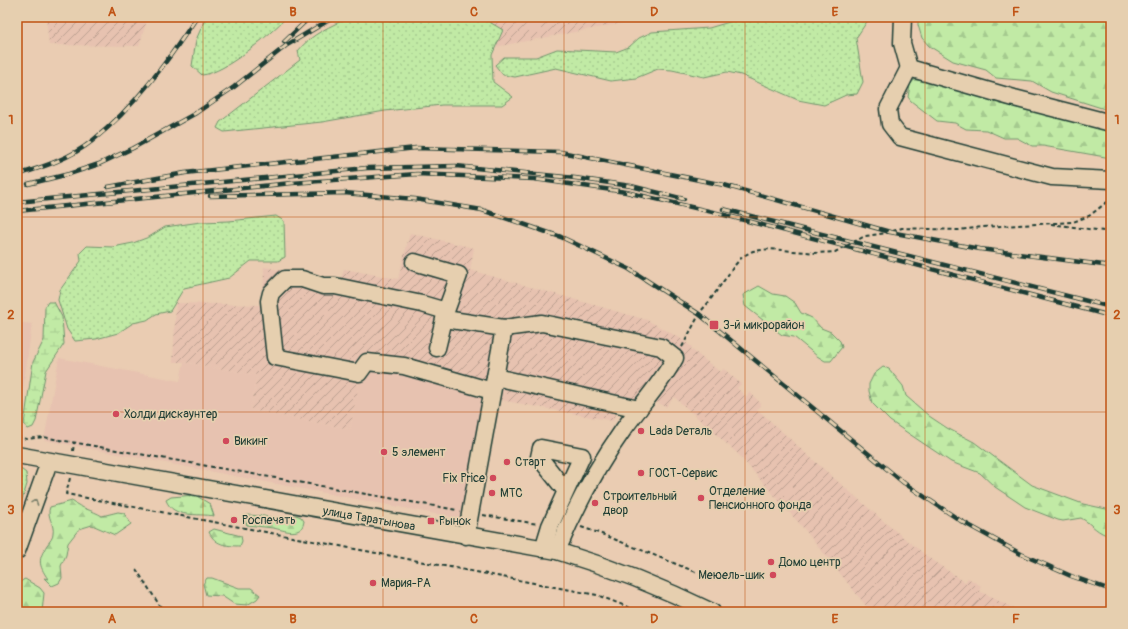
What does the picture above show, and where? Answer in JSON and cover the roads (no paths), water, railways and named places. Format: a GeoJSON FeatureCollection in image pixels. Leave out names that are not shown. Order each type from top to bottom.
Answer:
{"type":"FeatureCollection","features":[{"type":"Feature","properties":{"kind":"street"},"geometry":{"type":"LineString","coordinates":[[903,17],[902,43],[909,68],[888,110],[890,124],[900,137],[1052,177],[1111,180]]}},
{"type":"Feature","properties":{"kind":"street"},"geometry":{"type":"LineString","coordinates":[[909,68],[1014,98],[1111,123]]}},
{"type":"Feature","properties":{"kind":"street"},"geometry":{"type":"LineString","coordinates":[[414,262],[459,275],[445,315],[437,348]]}},
{"type":"Feature","properties":{"kind":"street"},"geometry":{"type":"LineString","coordinates":[[550,550],[568,524],[588,484],[606,455],[665,375],[675,358],[661,347],[542,323],[504,328],[445,315],[422,304],[342,287],[323,286],[302,279],[285,279],[271,293],[269,301],[275,357],[358,373],[367,362],[404,366],[494,384],[639,409]]}},
{"type":"Feature","properties":{"kind":"street"},"geometry":{"type":"LineString","coordinates":[[466,536],[504,328]]}},
{"type":"Feature","properties":{"kind":"street","name":"улица Таратынова"},"geometry":{"type":"LineString","coordinates":[[17,455],[49,462],[550,550],[594,562],[640,579],[712,612]]}},
{"type":"Feature","properties":{"kind":"street"},"geometry":{"type":"LineString","coordinates":[[17,551],[49,462]]}},
{"type":"Feature","properties":{"kind":"street"},"geometry":{"type":"LineString","coordinates":[[550,550],[550,526],[566,490]]}},
{"type":"Feature","properties":{"kind":"railway"},"geometry":{"type":"LineString","coordinates":[[17,175],[66,157],[84,147],[108,128],[136,99],[162,67],[197,17]]}},
{"type":"Feature","properties":{"kind":"railway"},"geometry":{"type":"LineString","coordinates":[[284,42],[310,17]]}},
{"type":"Feature","properties":{"kind":"railway"},"geometry":{"type":"LineString","coordinates":[[28,184],[69,174],[99,164],[133,148],[196,113],[234,87],[287,45],[334,17]]}},
{"type":"Feature","properties":{"kind":"railway"},"geometry":{"type":"LineString","coordinates":[[108,187],[185,173],[416,148],[561,152],[724,185],[890,232],[980,249],[1111,266]]}},
{"type":"Feature","properties":{"kind":"railway"},"geometry":{"type":"LineString","coordinates":[[17,202],[367,168],[456,166],[575,178],[631,186],[684,199]]}},
{"type":"Feature","properties":{"kind":"railway"},"geometry":{"type":"LineString","coordinates":[[17,211],[292,183],[417,174],[534,179],[626,192],[717,213],[1111,316]]}},
{"type":"Feature","properties":{"kind":"railway"},"geometry":{"type":"LineString","coordinates":[[210,196],[344,193],[415,199],[482,210],[561,237],[629,269],[699,314],[904,483],[961,521],[1021,554],[1071,576],[1111,590]]}},
{"type":"Feature","properties":{"kind":"railway"},"geometry":{"type":"LineString","coordinates":[[723,209],[1111,307]]}},
{"type":"Feature","properties":{"kind":"place","name":"3-й микрорайон"},"geometry":{"type":"Point","coordinates":[714,325]}},
{"type":"Feature","properties":{"kind":"place","name":"Холди дискаунтер"},"geometry":{"type":"Point","coordinates":[116,414]}},
{"type":"Feature","properties":{"kind":"place","name":"Lada Dеталь"},"geometry":{"type":"Point","coordinates":[641,431]}},
{"type":"Feature","properties":{"kind":"place","name":"Викинг"},"geometry":{"type":"Point","coordinates":[226,441]}},
{"type":"Feature","properties":{"kind":"place","name":"5 элемент"},"geometry":{"type":"Point","coordinates":[384,452]}},
{"type":"Feature","properties":{"kind":"place","name":"Старт"},"geometry":{"type":"Point","coordinates":[507,462]}},
{"type":"Feature","properties":{"kind":"place","name":"ГОСТ-Сервис"},"geometry":{"type":"Point","coordinates":[641,473]}},
{"type":"Feature","properties":{"kind":"place","name":"Fix Price"},"geometry":{"type":"Point","coordinates":[493,478]}},
{"type":"Feature","properties":{"kind":"place","name":"МТС"},"geometry":{"type":"Point","coordinates":[492,493]}},
{"type":"Feature","properties":{"kind":"place","name":"Отделение Пенсионного фонда"},"geometry":{"type":"Point","coordinates":[701,498]}},
{"type":"Feature","properties":{"kind":"place","name":"Строительный двор"},"geometry":{"type":"Point","coordinates":[595,503]}},
{"type":"Feature","properties":{"kind":"place","name":"Роспечать"},"geometry":{"type":"Point","coordinates":[234,520]}},
{"type":"Feature","properties":{"kind":"place","name":"Рынок"},"geometry":{"type":"Point","coordinates":[431,521]}},
{"type":"Feature","properties":{"kind":"place","name":"Домо центр"},"geometry":{"type":"Point","coordinates":[771,562]}},
{"type":"Feature","properties":{"kind":"place","name":"Меюель-шик"},"geometry":{"type":"Point","coordinates":[773,575]}},
{"type":"Feature","properties":{"kind":"place","name":"Мария-РА"},"geometry":{"type":"Point","coordinates":[373,583]}}]}
